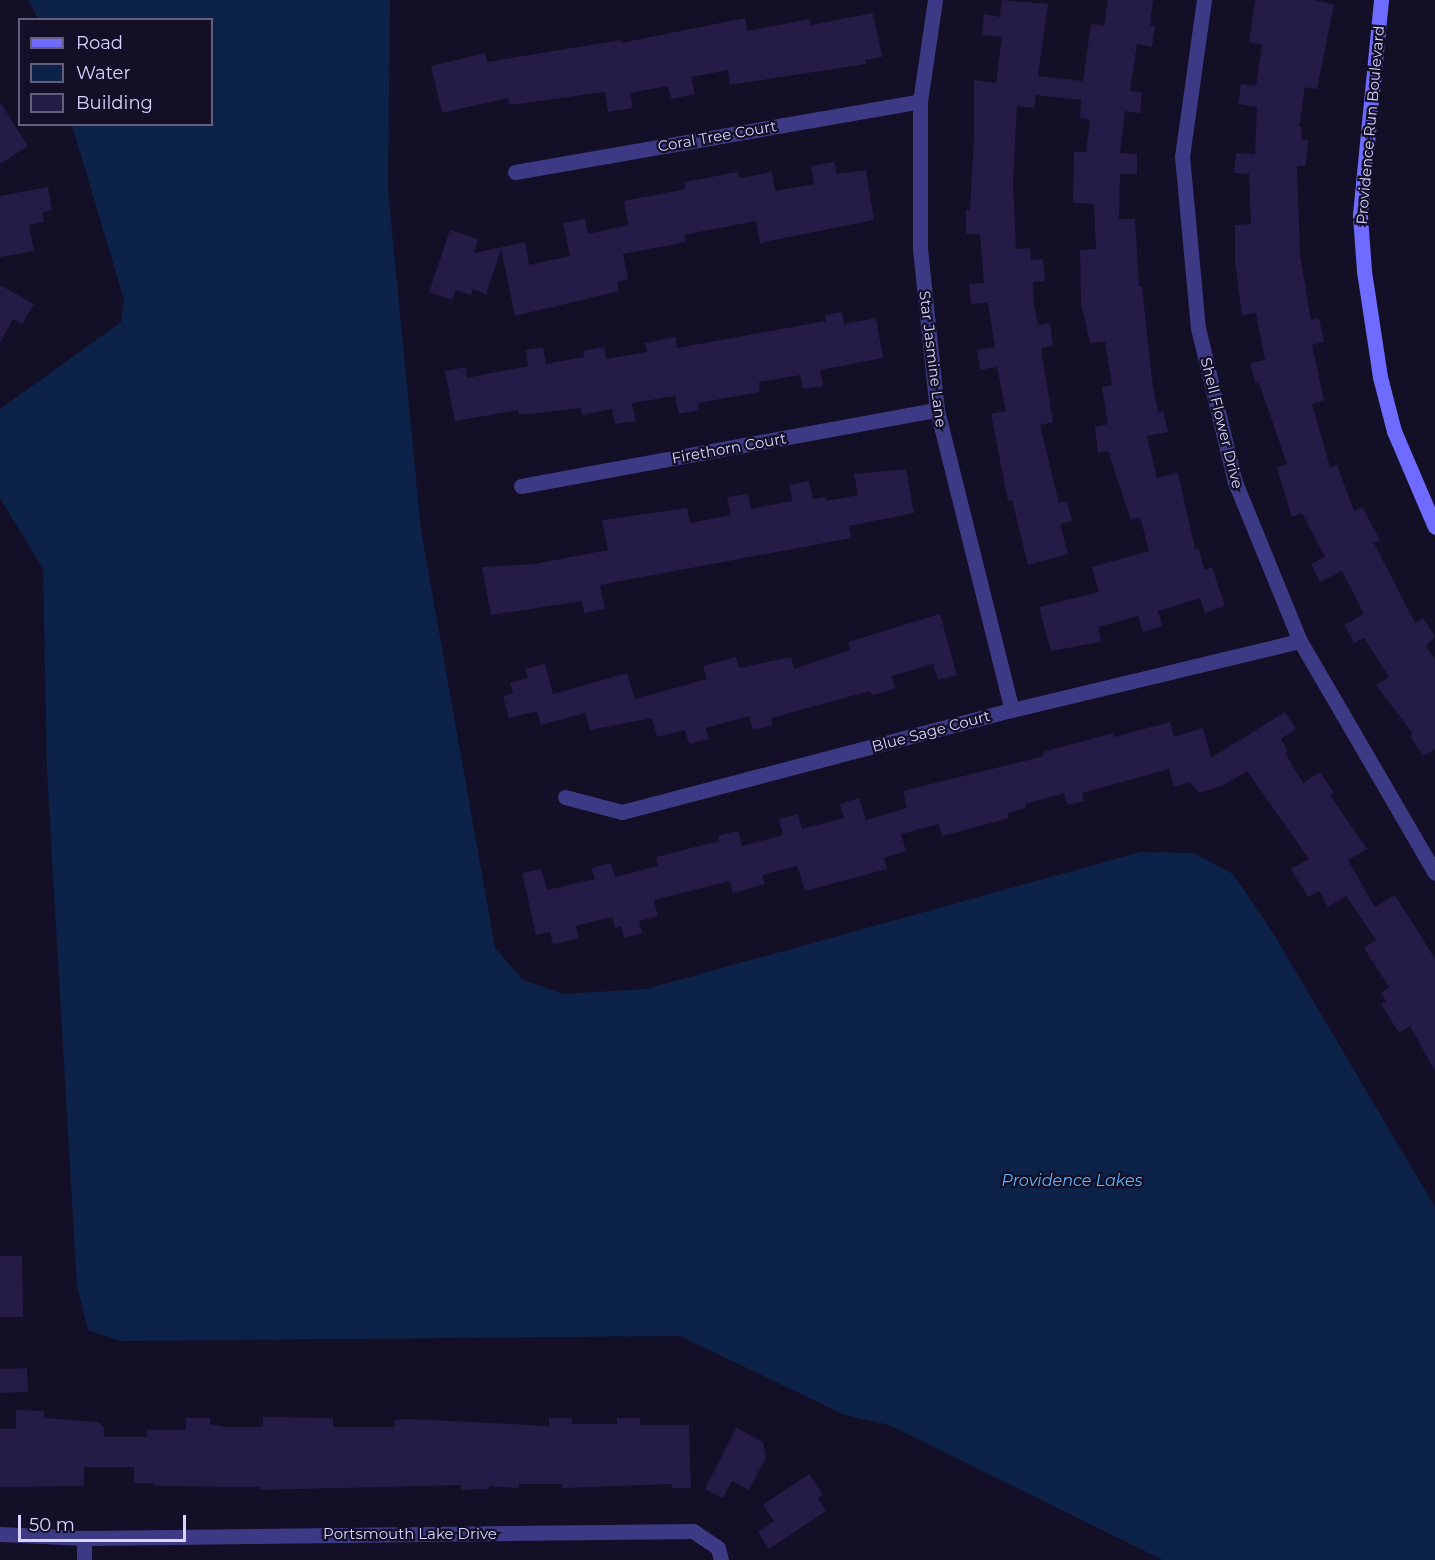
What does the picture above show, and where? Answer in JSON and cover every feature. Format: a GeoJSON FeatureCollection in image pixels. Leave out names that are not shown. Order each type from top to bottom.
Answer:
{"type":"FeatureCollection","features":[{"type":"Feature","properties":{"kind":"street","name":"Star Jasmine Lane"},"geometry":{"type":"LineString","coordinates":[[935,0],[920,101],[920,249],[937,410],[1012,710]]}},
{"type":"Feature","properties":{"kind":"street","name":"Shell Flower Drive"},"geometry":{"type":"LineString","coordinates":[[1204,0],[1182,156],[1198,328],[1235,482],[1300,641],[1435,873]]}},
{"type":"Feature","properties":{"kind":"street","name":"Providence Run Boulevard"},"geometry":{"type":"LineString","coordinates":[[1381,0],[1360,216],[1364,271],[1380,377],[1394,431],[1435,527]]}},
{"type":"Feature","properties":{"kind":"street","name":"Coral Tree Court"},"geometry":{"type":"LineString","coordinates":[[515,172],[920,101]]}},
{"type":"Feature","properties":{"kind":"street","name":"Firethorn Court"},"geometry":{"type":"LineString","coordinates":[[521,486],[937,410]]}},
{"type":"Feature","properties":{"kind":"street","name":"Blue Sage Court"},"geometry":{"type":"LineString","coordinates":[[565,796],[622,812],[1012,710],[1300,641]]}},
{"type":"Feature","properties":{"kind":"street","name":"Portsmouth Lake Drive"},"geometry":{"type":"LineString","coordinates":[[0,1534],[84,1538],[693,1531],[718,1548],[721,1560]]}},
{"type":"Feature","properties":{"kind":"street"},"geometry":{"type":"LineString","coordinates":[[84,1538],[84,1560]]}},
{"type":"Feature","properties":{"kind":"water","name":"Providence Lakes"},"geometry":{"type":"Polygon","coordinates":[[[29,0],[390,0],[388,190],[421,530],[495,948],[523,980],[564,994],[646,989],[1141,852],[1194,853],[1233,874],[1273,933],[1435,1207],[1435,1560],[1163,1560],[889,1425],[845,1415],[680,1336],[121,1341],[88,1330],[77,1286],[47,772],[43,569],[0,498],[0,409],[121,322],[124,300],[72,126],[213,126],[213,18],[38,18],[29,0]]]}},
{"type":"Feature","properties":{"kind":"building"},"geometry":{"type":"Polygon","coordinates":[[[1002,0],[1048,4],[1038,76],[1083,81],[1091,24],[1104,26],[1108,0],[1153,0],[1150,25],[1155,26],[1152,47],[1137,44],[1130,91],[1142,92],[1140,113],[1125,111],[1120,153],[1137,154],[1137,174],[1120,174],[1119,219],[1135,219],[1139,286],[1142,286],[1152,379],[1158,413],[1163,411],[1168,432],[1147,436],[1157,478],[1178,473],[1195,549],[1198,548],[1205,570],[1212,567],[1225,606],[1205,613],[1200,598],[1158,611],[1162,626],[1143,632],[1138,616],[1098,627],[1101,642],[1051,651],[1039,607],[1099,592],[1092,567],[1149,551],[1140,517],[1131,520],[1108,451],[1098,453],[1095,427],[1108,424],[1102,387],[1112,385],[1105,342],[1090,343],[1081,303],[1080,250],[1096,249],[1094,204],[1073,203],[1074,152],[1086,152],[1090,120],[1080,118],[1081,100],[1036,95],[1034,108],[1017,106],[1013,182],[1016,249],[1030,248],[1031,260],[1043,259],[1045,281],[1033,282],[1034,305],[1038,325],[1050,323],[1053,346],[1041,348],[1053,422],[1040,425],[1059,503],[1067,501],[1072,521],[1060,524],[1068,554],[1028,565],[1012,500],[1008,501],[991,414],[1006,411],[997,367],[980,370],[977,350],[995,347],[988,303],[971,304],[969,284],[984,283],[980,234],[966,234],[966,210],[970,209],[974,138],[974,80],[996,83],[1002,37],[982,35],[984,14],[1000,17],[1002,0]]]}},
{"type":"Feature","properties":{"kind":"building"},"geometry":{"type":"Polygon","coordinates":[[[1255,0],[1315,0],[1334,5],[1317,89],[1305,87],[1299,127],[1302,127],[1301,139],[1308,140],[1306,166],[1297,166],[1300,254],[1311,320],[1319,318],[1324,342],[1312,345],[1324,400],[1312,404],[1330,467],[1337,465],[1354,511],[1362,507],[1380,540],[1374,543],[1415,623],[1423,618],[1435,636],[1426,646],[1435,659],[1435,749],[1423,756],[1410,736],[1413,734],[1376,685],[1389,677],[1364,638],[1354,643],[1344,625],[1364,614],[1342,571],[1320,582],[1311,564],[1325,557],[1302,513],[1292,517],[1277,468],[1287,464],[1259,383],[1255,383],[1250,363],[1265,360],[1256,313],[1242,315],[1235,262],[1235,225],[1251,224],[1249,174],[1234,173],[1236,153],[1255,154],[1257,107],[1238,104],[1241,84],[1256,86],[1262,44],[1249,42],[1255,0]]]}},
{"type":"Feature","properties":{"kind":"building"},"geometry":{"type":"Polygon","coordinates":[[[873,13],[882,57],[865,60],[866,64],[730,85],[728,70],[691,77],[695,94],[671,99],[668,86],[630,93],[633,108],[608,112],[605,92],[510,105],[508,98],[442,113],[431,66],[485,53],[487,62],[621,40],[621,43],[745,18],[747,31],[810,19],[811,25],[873,13]]]}},
{"type":"Feature","properties":{"kind":"building"},"geometry":{"type":"Polygon","coordinates":[[[0,102],[28,146],[0,164],[0,102]]]}},
{"type":"Feature","properties":{"kind":"building"},"geometry":{"type":"Polygon","coordinates":[[[834,162],[837,174],[866,170],[874,220],[760,243],[756,221],[684,235],[686,242],[623,254],[628,279],[617,282],[619,291],[515,316],[501,249],[486,294],[473,289],[471,295],[456,290],[452,300],[429,292],[450,230],[478,239],[474,253],[525,242],[529,265],[570,256],[563,223],[585,219],[588,234],[628,225],[624,201],[686,189],[684,182],[738,172],[739,178],[772,172],[775,191],[814,184],[811,166],[834,162]]]}},
{"type":"Feature","properties":{"kind":"building"},"geometry":{"type":"Polygon","coordinates":[[[48,187],[52,210],[43,212],[44,222],[29,225],[34,251],[0,257],[0,196],[48,187]]]}},
{"type":"Feature","properties":{"kind":"building"},"geometry":{"type":"Polygon","coordinates":[[[0,285],[34,304],[22,324],[13,319],[0,343],[0,285]]]}},
{"type":"Feature","properties":{"kind":"building"},"geometry":{"type":"Polygon","coordinates":[[[842,312],[844,324],[876,318],[883,358],[820,370],[823,386],[803,389],[800,375],[759,382],[760,392],[698,403],[699,410],[679,414],[675,396],[632,403],[636,421],[615,424],[612,409],[582,415],[581,408],[519,415],[518,410],[455,421],[445,371],[466,367],[467,378],[528,366],[526,350],[543,347],[546,364],[584,357],[583,351],[604,347],[606,359],[647,352],[645,343],[675,337],[677,348],[826,321],[825,315],[842,312]]]}},
{"type":"Feature","properties":{"kind":"building"},"geometry":{"type":"Polygon","coordinates":[[[906,469],[914,513],[849,526],[851,538],[600,585],[605,609],[584,613],[582,601],[491,615],[482,567],[534,564],[608,550],[602,520],[687,508],[690,523],[731,515],[727,497],[748,494],[751,509],[792,501],[789,485],[809,481],[813,499],[825,497],[826,501],[858,495],[854,474],[906,469]]]}},
{"type":"Feature","properties":{"kind":"building"},"geometry":{"type":"Polygon","coordinates":[[[940,614],[957,675],[938,680],[933,664],[892,676],[895,689],[872,695],[870,691],[771,718],[773,725],[753,730],[749,716],[706,728],[709,739],[689,744],[685,730],[657,737],[652,718],[590,730],[585,713],[541,725],[537,711],[509,718],[503,696],[513,693],[510,683],[528,678],[525,669],[545,664],[553,694],[627,673],[635,699],[707,679],[703,666],[736,657],[739,668],[791,657],[794,669],[850,650],[848,642],[940,614]]]}},
{"type":"Feature","properties":{"kind":"building"},"geometry":{"type":"Polygon","coordinates":[[[1285,712],[1296,729],[1281,739],[1288,751],[1285,753],[1303,783],[1320,772],[1334,793],[1330,795],[1367,849],[1348,860],[1375,907],[1395,895],[1435,959],[1435,1071],[1410,1026],[1399,1033],[1381,1004],[1386,1001],[1381,993],[1389,987],[1364,948],[1376,940],[1346,896],[1328,907],[1319,891],[1308,897],[1291,869],[1309,859],[1247,771],[1224,785],[1199,793],[1190,782],[1174,787],[1169,769],[1082,793],[1084,801],[1067,805],[1064,793],[1025,804],[1026,808],[1008,813],[1009,818],[942,836],[939,824],[901,834],[906,851],[884,858],[887,869],[805,891],[797,866],[762,875],[765,884],[733,893],[730,881],[654,900],[658,916],[639,921],[642,933],[624,938],[621,926],[615,928],[612,917],[576,926],[579,938],[553,944],[550,932],[536,935],[522,873],[541,869],[547,890],[595,879],[591,868],[611,863],[615,877],[658,866],[656,857],[719,841],[718,836],[738,831],[742,846],[783,835],[779,819],[798,814],[802,829],[844,818],[840,804],[859,798],[866,820],[907,808],[903,791],[1044,756],[1043,752],[1113,733],[1114,737],[1170,722],[1174,737],[1203,728],[1211,758],[1285,712]]]}},
{"type":"Feature","properties":{"kind":"building"},"geometry":{"type":"Polygon","coordinates":[[[0,1256],[22,1256],[23,1317],[0,1317],[0,1256]]]}},
{"type":"Feature","properties":{"kind":"building"},"geometry":{"type":"Polygon","coordinates":[[[27,1368],[28,1392],[0,1393],[0,1369],[27,1368]]]}},
{"type":"Feature","properties":{"kind":"building"},"geometry":{"type":"Polygon","coordinates":[[[16,1410],[44,1411],[44,1418],[98,1422],[104,1428],[104,1437],[147,1437],[147,1430],[186,1430],[186,1418],[210,1418],[210,1424],[227,1427],[263,1427],[263,1417],[333,1418],[333,1427],[395,1427],[394,1420],[410,1419],[549,1426],[549,1418],[572,1418],[572,1424],[617,1424],[617,1418],[640,1418],[640,1425],[689,1425],[691,1488],[672,1488],[672,1484],[562,1488],[562,1484],[519,1484],[519,1488],[489,1486],[489,1489],[461,1490],[461,1485],[260,1490],[260,1487],[154,1486],[154,1483],[134,1483],[134,1467],[84,1467],[84,1486],[0,1487],[0,1429],[16,1429],[16,1410]]]}},
{"type":"Feature","properties":{"kind":"building"},"geometry":{"type":"Polygon","coordinates":[[[736,1428],[763,1442],[766,1457],[749,1490],[732,1481],[723,1498],[705,1489],[736,1428]]]}},
{"type":"Feature","properties":{"kind":"building"},"geometry":{"type":"Polygon","coordinates":[[[809,1474],[823,1495],[818,1498],[826,1511],[769,1549],[758,1532],[774,1521],[763,1505],[809,1474]]]}}]}
